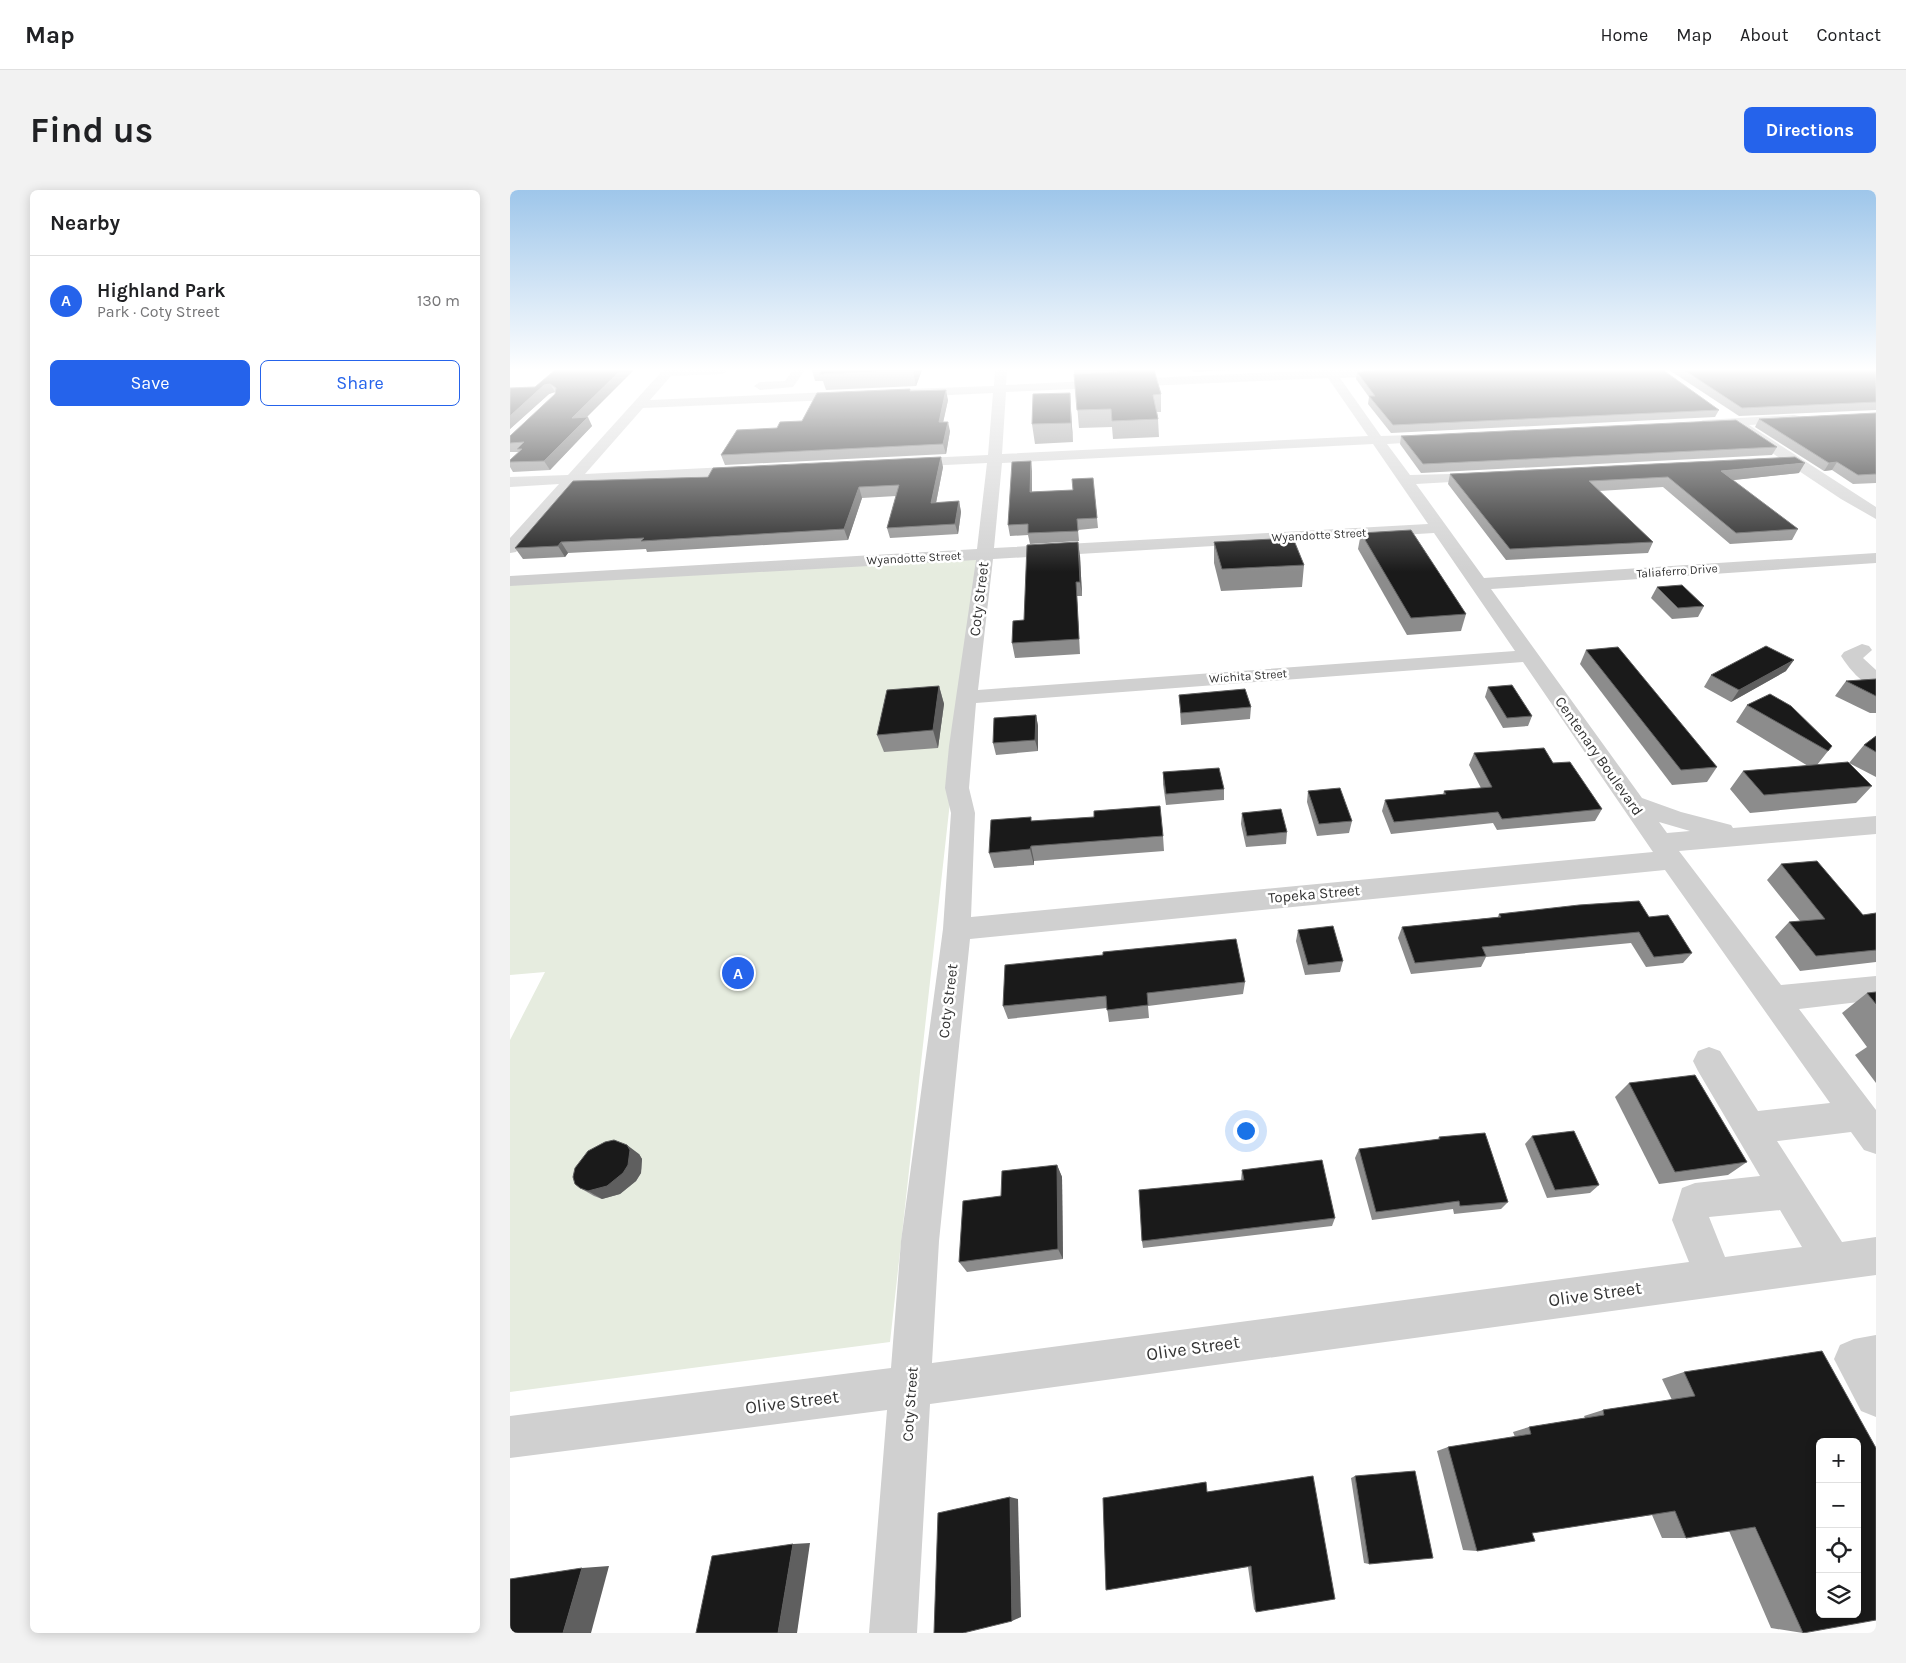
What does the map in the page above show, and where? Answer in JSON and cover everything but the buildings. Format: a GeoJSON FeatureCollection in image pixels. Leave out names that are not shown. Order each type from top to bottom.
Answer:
{"type":"FeatureCollection","features":[{"type":"Feature","properties":{"kind":"street"},"geometry":{"type":"LineString","coordinates":[[510,548],[610,437]]}},
{"type":"Feature","properties":{"kind":"street","name":"Coty Street"},"geometry":{"type":"LineString","coordinates":[[893,1633],[912,1386],[920,1240],[956,929],[963,813],[957,788],[966,697],[991,509],[995,437]]}},
{"type":"Feature","properties":{"kind":"street"},"geometry":{"type":"LineString","coordinates":[[889,464],[1417,437]]}},
{"type":"Feature","properties":{"kind":"street"},"geometry":{"type":"LineString","coordinates":[[1757,437],[1792,461],[1868,504],[1876,514]]}},
{"type":"Feature","properties":{"kind":"street","name":"Centenary Boulevard"},"geometry":{"type":"LineString","coordinates":[[1376,439],[1666,851],[1868,1126]]}},
{"type":"Feature","properties":{"kind":"street"},"geometry":{"type":"LineString","coordinates":[[1772,462],[1792,461]]}},
{"type":"Feature","properties":{"kind":"street"},"geometry":{"type":"LineString","coordinates":[[510,482],[765,469]]}},
{"type":"Feature","properties":{"kind":"street"},"geometry":{"type":"LineString","coordinates":[[1405,480],[1504,475]]}},
{"type":"Feature","properties":{"kind":"street","name":"Wyandotte Street"},"geometry":{"type":"LineString","coordinates":[[510,581],[1439,528]]}},
{"type":"Feature","properties":{"kind":"street","name":"Taliaferro Drive"},"geometry":{"type":"LineString","coordinates":[[1478,584],[1876,558]]}},
{"type":"Feature","properties":{"kind":"street"},"geometry":{"type":"LineString","coordinates":[[1862,650],[1851,656],[1876,681]]}},
{"type":"Feature","properties":{"kind":"street","name":"Wichita Street"},"geometry":{"type":"LineString","coordinates":[[966,697],[1529,656]]}},
{"type":"Feature","properties":{"kind":"street"},"geometry":{"type":"LineString","coordinates":[[1633,804],[1676,819],[1742,836]]}},
{"type":"Feature","properties":{"kind":"street","name":"Topeka Street"},"geometry":{"type":"LineString","coordinates":[[956,929],[1666,851],[1742,836],[1876,825]]}},
{"type":"Feature","properties":{"kind":"street"},"geometry":{"type":"LineString","coordinates":[[1774,999],[1876,988]]}},
{"type":"Feature","properties":{"kind":"street"},"geometry":{"type":"LineString","coordinates":[[1709,1061],[1832,1262]]}},
{"type":"Feature","properties":{"kind":"street"},"geometry":{"type":"LineString","coordinates":[[1750,1128],[1868,1126]]}},
{"type":"Feature","properties":{"kind":"street"},"geometry":{"type":"LineString","coordinates":[[1715,1278],[1690,1220],[1695,1201],[1789,1191]]}},
{"type":"Feature","properties":{"kind":"street","name":"Olive Street"},"geometry":{"type":"LineString","coordinates":[[510,1437],[912,1386],[1876,1256]]}},
{"type":"Feature","properties":{"kind":"street"},"geometry":{"type":"LineString","coordinates":[[1876,1355],[1854,1358],[1876,1396]]}},
{"type":"Feature","properties":{"kind":"shaded area"},"geometry":{"type":"Polygon","coordinates":[[[980,556],[961,703],[890,1342],[510,1392],[510,1040],[545,972],[510,975],[510,584],[980,556]]]}},
{"type":"Feature","properties":{"kind":"place","name":"Highland Park"},"geometry":{"type":"Point","coordinates":[738,973]}}]}
